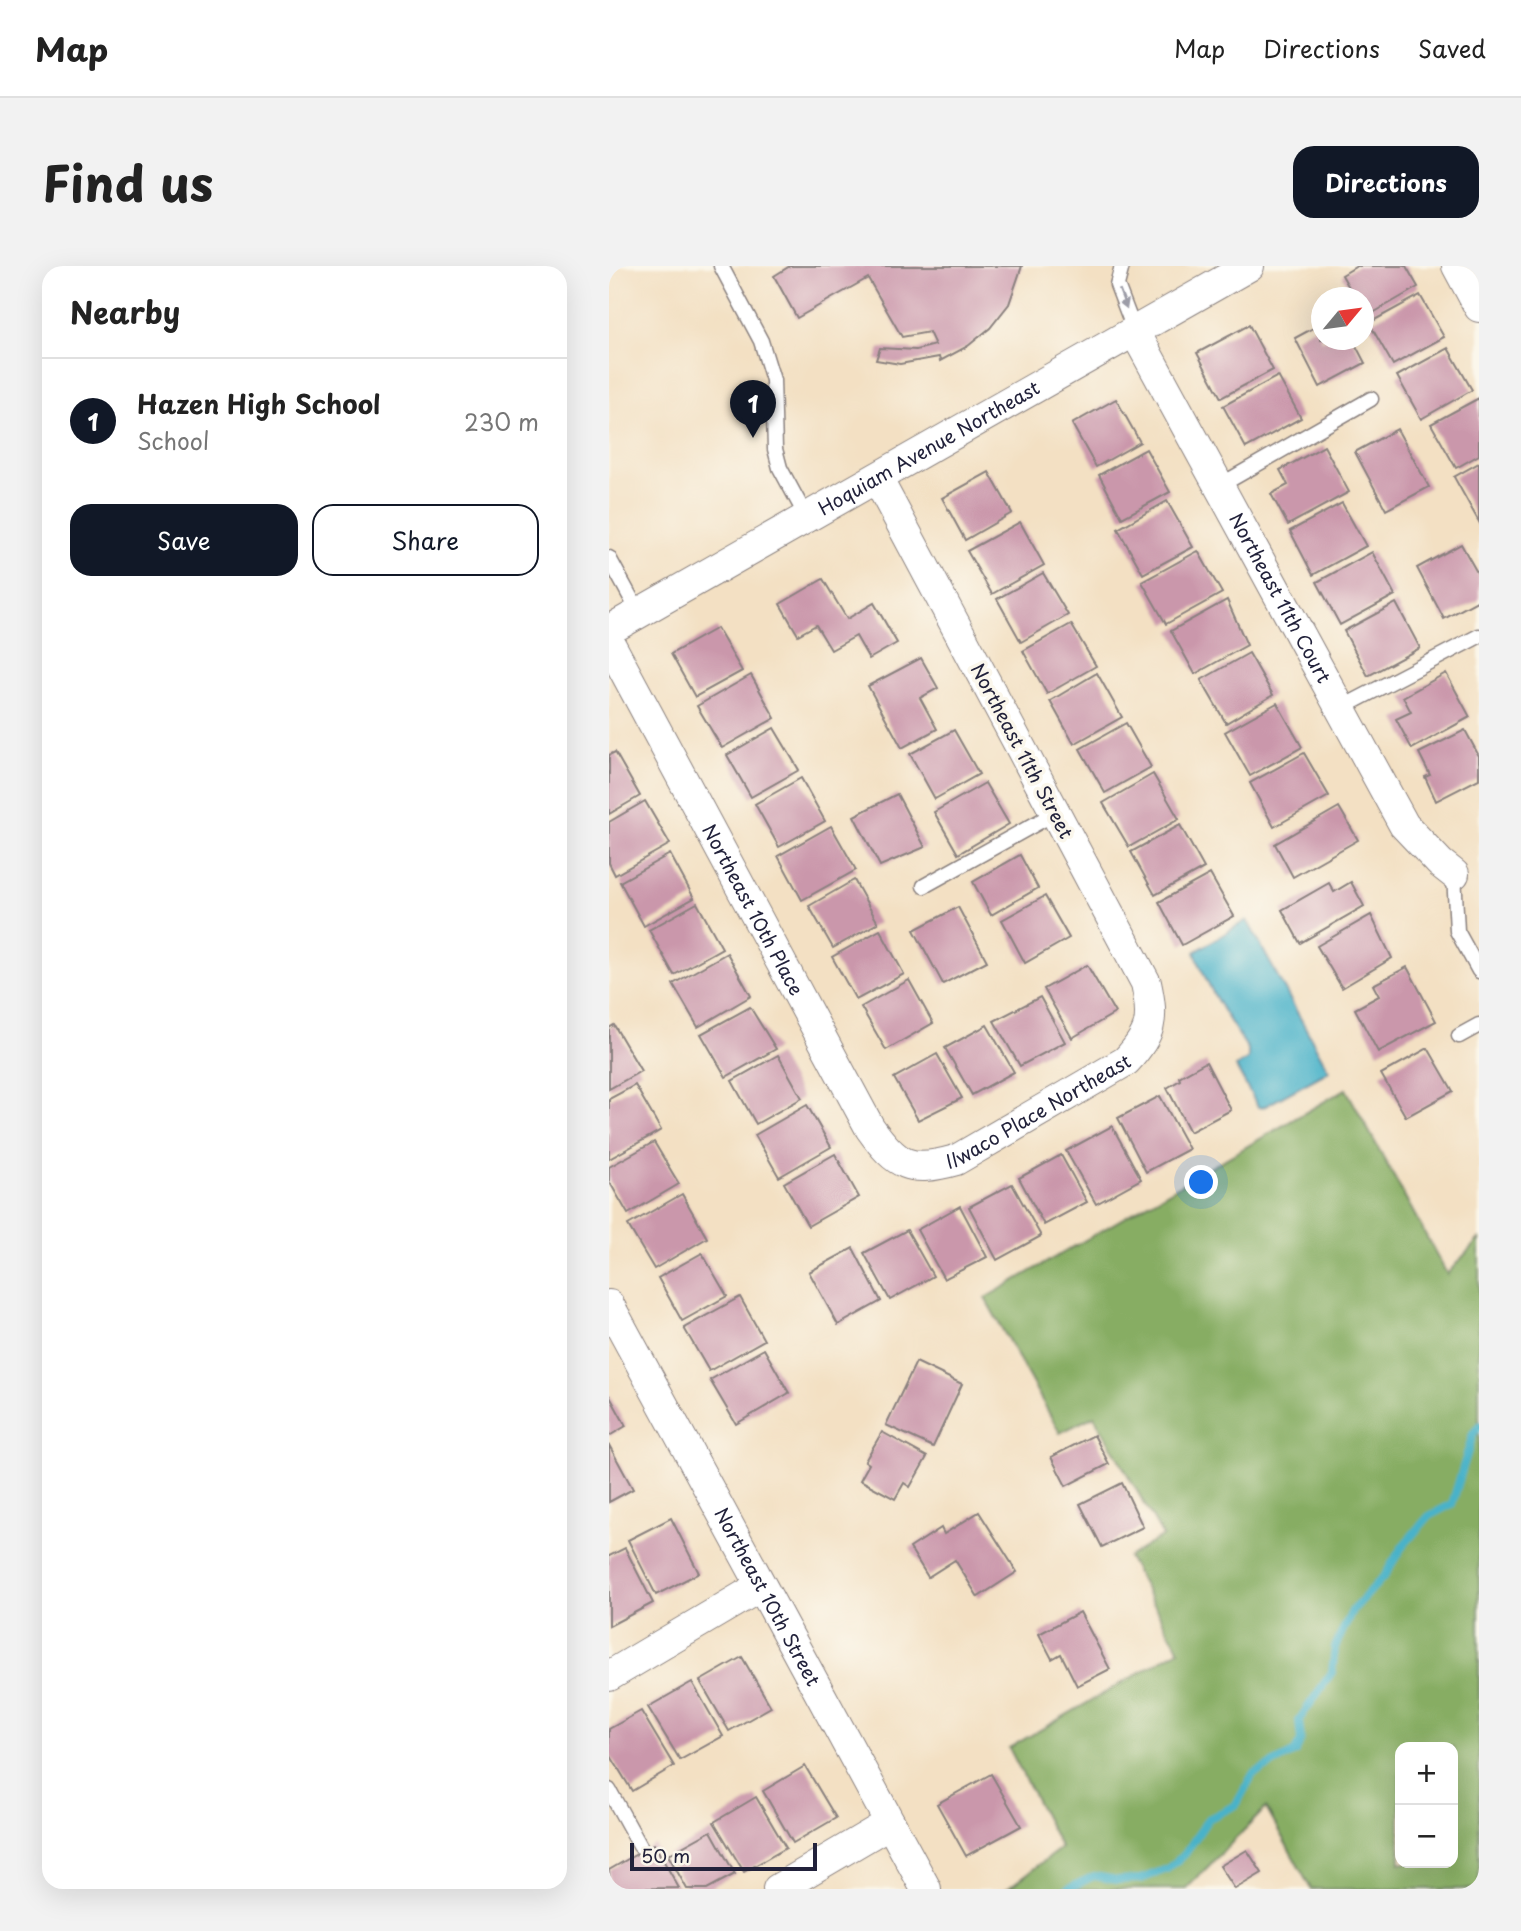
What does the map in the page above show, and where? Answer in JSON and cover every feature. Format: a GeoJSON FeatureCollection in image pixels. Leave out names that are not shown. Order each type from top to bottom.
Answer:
{"type":"FeatureCollection","features":[{"type":"Feature","properties":{"kind":"street","name":"Hoquiam Avenue Northeast"},"geometry":{"type":"LineString","coordinates":[[609,630],[1249,266]]}},
{"type":"Feature","properties":{"kind":"street"},"geometry":{"type":"LineString","coordinates":[[1457,266],[1479,307]]}},
{"type":"Feature","properties":{"kind":"street","name":"Northeast 11th Court"},"geometry":{"type":"LineString","coordinates":[[1135,332],[1404,825],[1454,874]]}},
{"type":"Feature","properties":{"kind":"street","name":"Northeast 11th Street"},"geometry":{"type":"LineString","coordinates":[[877,478],[1146,984],[1151,1007],[1150,1028]]}},
{"type":"Feature","properties":{"kind":"street","name":"Northeast 10th Place"},"geometry":{"type":"LineString","coordinates":[[609,642],[870,1128],[888,1153],[909,1166]]}},
{"type":"Feature","properties":{"kind":"street","name":"Ilwaco Place Northeast"},"geometry":{"type":"LineString","coordinates":[[909,1166],[930,1167],[967,1154],[1126,1061],[1142,1044],[1150,1028]]}},
{"type":"Feature","properties":{"kind":"street","name":"Northeast 10th Street"},"geometry":{"type":"LineString","coordinates":[[609,1305],[926,1889]]}},
{"type":"Feature","properties":{"kind":"street"},"geometry":{"type":"LineString","coordinates":[[609,1676],[761,1586]]}},
{"type":"Feature","properties":{"kind":"street"},"geometry":{"type":"LineString","coordinates":[[778,1889],[890,1824]]}},
{"type":"Feature","properties":{"kind":"lane"},"geometry":{"type":"LineString","coordinates":[[721,266],[761,341],[773,380],[775,449],[780,468],[807,518]]}},
{"type":"Feature","properties":{"kind":"lane"},"geometry":{"type":"LineString","coordinates":[[1122,266],[1118,285],[1135,332]]}},
{"type":"Feature","properties":{"kind":"lane"},"geometry":{"type":"LineString","coordinates":[[1219,486],[1371,399]]}},
{"type":"Feature","properties":{"kind":"lane"},"geometry":{"type":"LineString","coordinates":[[609,558],[639,613]]}},
{"type":"Feature","properties":{"kind":"lane"},"geometry":{"type":"LineString","coordinates":[[1341,708],[1479,636]]}},
{"type":"Feature","properties":{"kind":"lane"},"geometry":{"type":"LineString","coordinates":[[924,886],[1055,813]]}},
{"type":"Feature","properties":{"kind":"lane"},"geometry":{"type":"LineString","coordinates":[[1454,874],[1457,931],[1479,971]]}},
{"type":"Feature","properties":{"kind":"lane"},"geometry":{"type":"LineString","coordinates":[[1459,1036],[1479,1025]]}},
{"type":"Feature","properties":{"kind":"lane"},"geometry":{"type":"LineString","coordinates":[[609,1790],[641,1846]]}},
{"type":"Feature","properties":{"kind":"green space"},"geometry":{"type":"Polygon","coordinates":[[[1346,1089],[1447,1274],[1479,1239],[1479,1889],[1311,1889],[1266,1808],[1186,1889],[1007,1889],[1061,1848],[1009,1748],[1179,1650],[1128,1557],[1163,1536],[1094,1416],[1060,1433],[985,1298],[1346,1089]]]}},
{"type":"Feature","properties":{"kind":"water"},"geometry":{"type":"Polygon","coordinates":[[[1247,920],[1329,1071],[1262,1108],[1258,1107],[1236,1067],[1248,1059],[1248,1049],[1225,1014],[1195,952],[1247,920]]]}},
{"type":"Feature","properties":{"kind":"building"},"geometry":{"type":"Polygon","coordinates":[[[790,266],[1022,266],[1009,304],[990,328],[968,346],[940,361],[939,357],[900,364],[876,360],[880,348],[916,350],[935,345],[929,332],[902,337],[868,278],[797,318],[774,276],[790,266]]]}},
{"type":"Feature","properties":{"kind":"building"},"geometry":{"type":"Polygon","coordinates":[[[1357,266],[1406,266],[1418,287],[1374,312],[1374,287],[1349,287],[1342,275],[1357,266]]]}},
{"type":"Feature","properties":{"kind":"building"},"geometry":{"type":"Polygon","coordinates":[[[1420,295],[1444,337],[1393,365],[1374,332],[1374,320],[1420,295]]]}},
{"type":"Feature","properties":{"kind":"building"},"geometry":{"type":"Polygon","coordinates":[[[1249,325],[1273,370],[1221,398],[1197,353],[1249,325]]]}},
{"type":"Feature","properties":{"kind":"building"},"geometry":{"type":"Polygon","coordinates":[[[1311,329],[1311,350],[1358,350],[1365,363],[1320,387],[1295,338],[1311,329]]]}},
{"type":"Feature","properties":{"kind":"building"},"geometry":{"type":"Polygon","coordinates":[[[1448,348],[1472,390],[1421,419],[1397,376],[1448,348]]]}},
{"type":"Feature","properties":{"kind":"building"},"geometry":{"type":"Polygon","coordinates":[[[1278,376],[1301,418],[1246,448],[1223,406],[1278,376]]]}},
{"type":"Feature","properties":{"kind":"building"},"geometry":{"type":"Polygon","coordinates":[[[1479,398],[1479,455],[1456,468],[1431,424],[1479,398]]]}},
{"type":"Feature","properties":{"kind":"building"},"geometry":{"type":"Polygon","coordinates":[[[1116,399],[1140,442],[1096,467],[1072,424],[1116,399]]]}},
{"type":"Feature","properties":{"kind":"building"},"geometry":{"type":"Polygon","coordinates":[[[1397,429],[1429,487],[1386,510],[1355,452],[1397,429]]]}},
{"type":"Feature","properties":{"kind":"building"},"geometry":{"type":"Polygon","coordinates":[[[1324,446],[1349,492],[1288,525],[1271,494],[1288,485],[1280,470],[1324,446]]]}},
{"type":"Feature","properties":{"kind":"building"},"geometry":{"type":"Polygon","coordinates":[[[1146,449],[1170,492],[1122,518],[1099,475],[1146,449]]]}},
{"type":"Feature","properties":{"kind":"building"},"geometry":{"type":"Polygon","coordinates":[[[1479,463],[1479,522],[1454,477],[1479,463]]]}},
{"type":"Feature","properties":{"kind":"building"},"geometry":{"type":"Polygon","coordinates":[[[989,472],[1012,513],[965,540],[942,498],[989,472]]]}},
{"type":"Feature","properties":{"kind":"building"},"geometry":{"type":"Polygon","coordinates":[[[1167,501],[1193,547],[1143,574],[1118,529],[1167,501]]]}},
{"type":"Feature","properties":{"kind":"building"},"geometry":{"type":"Polygon","coordinates":[[[1342,503],[1366,546],[1313,575],[1290,531],[1342,503]]]}},
{"type":"Feature","properties":{"kind":"building"},"geometry":{"type":"Polygon","coordinates":[[[1020,522],[1044,565],[992,594],[967,551],[1020,522]]]}},
{"type":"Feature","properties":{"kind":"building"},"geometry":{"type":"Polygon","coordinates":[[[1461,544],[1479,576],[1479,600],[1444,619],[1417,568],[1461,544]]]}},
{"type":"Feature","properties":{"kind":"building"},"geometry":{"type":"Polygon","coordinates":[[[1198,551],[1222,593],[1166,624],[1142,582],[1198,551]]]}},
{"type":"Feature","properties":{"kind":"building"},"geometry":{"type":"Polygon","coordinates":[[[1372,552],[1395,595],[1340,625],[1317,582],[1372,552]]]}},
{"type":"Feature","properties":{"kind":"building"},"geometry":{"type":"Polygon","coordinates":[[[1043,573],[1068,615],[1021,642],[997,599],[1043,573]]]}},
{"type":"Feature","properties":{"kind":"building"},"geometry":{"type":"Polygon","coordinates":[[[823,579],[847,619],[874,603],[897,643],[869,659],[856,636],[831,650],[816,625],[798,635],[780,604],[823,579]]]}},
{"type":"Feature","properties":{"kind":"building"},"geometry":{"type":"Polygon","coordinates":[[[1227,600],[1247,645],[1195,674],[1171,631],[1227,600]]]}},
{"type":"Feature","properties":{"kind":"building"},"geometry":{"type":"Polygon","coordinates":[[[1396,603],[1420,648],[1368,676],[1344,631],[1396,603]]]}},
{"type":"Feature","properties":{"kind":"building"},"geometry":{"type":"Polygon","coordinates":[[[1071,624],[1096,666],[1047,694],[1023,651],[1071,624]]]}},
{"type":"Feature","properties":{"kind":"building"},"geometry":{"type":"Polygon","coordinates":[[[717,628],[742,671],[695,697],[671,654],[717,628]]]}},
{"type":"Feature","properties":{"kind":"building"},"geometry":{"type":"Polygon","coordinates":[[[1249,653],[1273,695],[1226,723],[1201,680],[1249,653]]]}},
{"type":"Feature","properties":{"kind":"building"},"geometry":{"type":"Polygon","coordinates":[[[921,658],[938,688],[920,698],[937,729],[902,748],[868,686],[921,658]]]}},
{"type":"Feature","properties":{"kind":"building"},"geometry":{"type":"Polygon","coordinates":[[[1097,673],[1122,717],[1074,744],[1050,701],[1097,673]]]}},
{"type":"Feature","properties":{"kind":"building"},"geometry":{"type":"Polygon","coordinates":[[[1446,673],[1470,717],[1412,749],[1396,719],[1411,712],[1403,697],[1446,673]]]}},
{"type":"Feature","properties":{"kind":"building"},"geometry":{"type":"Polygon","coordinates":[[[751,675],[775,718],[722,748],[697,706],[751,675]]]}},
{"type":"Feature","properties":{"kind":"building"},"geometry":{"type":"Polygon","coordinates":[[[1277,703],[1302,747],[1250,776],[1225,732],[1277,703]]]}},
{"type":"Feature","properties":{"kind":"building"},"geometry":{"type":"Polygon","coordinates":[[[1126,723],[1151,767],[1105,793],[1080,749],[1126,723]]]}},
{"type":"Feature","properties":{"kind":"building"},"geometry":{"type":"Polygon","coordinates":[[[774,728],[799,770],[751,797],[727,755],[774,728]]]}},
{"type":"Feature","properties":{"kind":"building"},"geometry":{"type":"Polygon","coordinates":[[[954,730],[979,774],[935,799],[910,754],[954,730]]]}},
{"type":"Feature","properties":{"kind":"building"},"geometry":{"type":"Polygon","coordinates":[[[1465,730],[1479,756],[1479,779],[1436,801],[1425,777],[1430,775],[1419,753],[1465,730]]]}},
{"type":"Feature","properties":{"kind":"building"},"geometry":{"type":"Polygon","coordinates":[[[615,752],[640,796],[609,814],[609,755],[615,752]]]}},
{"type":"Feature","properties":{"kind":"building"},"geometry":{"type":"Polygon","coordinates":[[[1304,753],[1329,796],[1274,827],[1250,783],[1304,753]]]}},
{"type":"Feature","properties":{"kind":"building"},"geometry":{"type":"Polygon","coordinates":[[[1153,774],[1179,819],[1129,847],[1103,803],[1153,774]]]}},
{"type":"Feature","properties":{"kind":"building"},"geometry":{"type":"Polygon","coordinates":[[[801,778],[825,821],[779,847],[755,804],[801,778]]]}},
{"type":"Feature","properties":{"kind":"building"},"geometry":{"type":"Polygon","coordinates":[[[985,783],[1009,824],[958,854],[934,812],[985,783]]]}},
{"type":"Feature","properties":{"kind":"building"},"geometry":{"type":"Polygon","coordinates":[[[897,794],[925,847],[880,866],[854,816],[897,794]]]}},
{"type":"Feature","properties":{"kind":"building"},"geometry":{"type":"Polygon","coordinates":[[[645,801],[670,844],[615,875],[609,863],[609,822],[645,801]]]}},
{"type":"Feature","properties":{"kind":"building"},"geometry":{"type":"Polygon","coordinates":[[[1339,807],[1358,840],[1293,877],[1275,844],[1339,807]]]}},
{"type":"Feature","properties":{"kind":"building"},"geometry":{"type":"Polygon","coordinates":[[[1180,825],[1204,868],[1155,895],[1131,852],[1180,825]]]}},
{"type":"Feature","properties":{"kind":"building"},"geometry":{"type":"Polygon","coordinates":[[[831,826],[856,870],[802,900],[778,856],[831,826]]]}},
{"type":"Feature","properties":{"kind":"building"},"geometry":{"type":"Polygon","coordinates":[[[670,854],[694,898],[644,926],[620,882],[670,854]]]}},
{"type":"Feature","properties":{"kind":"building"},"geometry":{"type":"Polygon","coordinates":[[[1020,855],[1038,888],[991,915],[973,882],[1020,855]]]}},
{"type":"Feature","properties":{"kind":"building"},"geometry":{"type":"Polygon","coordinates":[[[1210,874],[1234,916],[1182,945],[1159,902],[1210,874]]]}},
{"type":"Feature","properties":{"kind":"building"},"geometry":{"type":"Polygon","coordinates":[[[854,880],[878,923],[833,948],[809,906],[854,880]]]}},
{"type":"Feature","properties":{"kind":"building"},"geometry":{"type":"Polygon","coordinates":[[[1351,882],[1364,906],[1300,943],[1282,910],[1329,883],[1334,892],[1351,882]]]}},
{"type":"Feature","properties":{"kind":"building"},"geometry":{"type":"Polygon","coordinates":[[[1045,896],[1069,938],[1025,963],[1002,920],[1045,896]]]}},
{"type":"Feature","properties":{"kind":"building"},"geometry":{"type":"Polygon","coordinates":[[[697,903],[722,948],[674,975],[649,930],[697,903]]]}},
{"type":"Feature","properties":{"kind":"building"},"geometry":{"type":"Polygon","coordinates":[[[958,907],[987,961],[943,984],[914,930],[958,907]]]}},
{"type":"Feature","properties":{"kind":"building"},"geometry":{"type":"Polygon","coordinates":[[[1371,915],[1392,958],[1342,988],[1317,946],[1371,915]]]}},
{"type":"Feature","properties":{"kind":"building"},"geometry":{"type":"Polygon","coordinates":[[[880,930],[904,974],[856,1000],[832,957],[880,930]]]}},
{"type":"Feature","properties":{"kind":"building"},"geometry":{"type":"Polygon","coordinates":[[[727,953],[751,996],[698,1027],[673,984],[727,953]]]}},
{"type":"Feature","properties":{"kind":"building"},"geometry":{"type":"Polygon","coordinates":[[[1087,965],[1115,1013],[1072,1038],[1044,989],[1087,965]]]}},
{"type":"Feature","properties":{"kind":"building"},"geometry":{"type":"Polygon","coordinates":[[[1407,967],[1436,1021],[1378,1052],[1355,1009],[1379,996],[1373,985],[1407,967]]]}},
{"type":"Feature","properties":{"kind":"building"},"geometry":{"type":"Polygon","coordinates":[[[909,980],[933,1023],[886,1050],[861,1007],[909,980]]]}},
{"type":"Feature","properties":{"kind":"building"},"geometry":{"type":"Polygon","coordinates":[[[1040,997],[1065,1042],[1020,1066],[994,1021],[1040,997]]]}},
{"type":"Feature","properties":{"kind":"building"},"geometry":{"type":"Polygon","coordinates":[[[750,1007],[776,1049],[726,1077],[701,1034],[750,1007]]]}},
{"type":"Feature","properties":{"kind":"building"},"geometry":{"type":"Polygon","coordinates":[[[614,1025],[641,1071],[609,1089],[609,1028],[614,1025]]]}},
{"type":"Feature","properties":{"kind":"building"},"geometry":{"type":"Polygon","coordinates":[[[987,1025],[1014,1072],[972,1095],[945,1048],[987,1025]]]}},
{"type":"Feature","properties":{"kind":"building"},"geometry":{"type":"Polygon","coordinates":[[[1428,1048],[1453,1091],[1406,1117],[1381,1074],[1428,1048]]]}},
{"type":"Feature","properties":{"kind":"building"},"geometry":{"type":"Polygon","coordinates":[[[937,1054],[962,1098],[918,1120],[894,1078],[937,1054]]]}},
{"type":"Feature","properties":{"kind":"building"},"geometry":{"type":"Polygon","coordinates":[[[778,1055],[802,1098],[756,1124],[732,1081],[778,1055]]]}},
{"type":"Feature","properties":{"kind":"building"},"geometry":{"type":"Polygon","coordinates":[[[1206,1062],[1231,1110],[1190,1132],[1167,1088],[1180,1080],[1179,1077],[1206,1062]]]}},
{"type":"Feature","properties":{"kind":"building"},"geometry":{"type":"Polygon","coordinates":[[[635,1085],[661,1130],[609,1159],[609,1099],[635,1085]]]}},
{"type":"Feature","properties":{"kind":"building"},"geometry":{"type":"Polygon","coordinates":[[[1160,1096],[1189,1149],[1146,1172],[1118,1118],[1160,1096]]]}},
{"type":"Feature","properties":{"kind":"building"},"geometry":{"type":"Polygon","coordinates":[[[807,1105],[831,1147],[779,1177],[755,1135],[807,1105]]]}},
{"type":"Feature","properties":{"kind":"building"},"geometry":{"type":"Polygon","coordinates":[[[1112,1126],[1141,1179],[1096,1204],[1066,1151],[1112,1126]]]}},
{"type":"Feature","properties":{"kind":"building"},"geometry":{"type":"Polygon","coordinates":[[[654,1142],[679,1184],[628,1214],[609,1181],[609,1167],[654,1142]]]}},
{"type":"Feature","properties":{"kind":"building"},"geometry":{"type":"Polygon","coordinates":[[[835,1154],[859,1197],[808,1226],[784,1183],[835,1154]]]}},
{"type":"Feature","properties":{"kind":"building"},"geometry":{"type":"Polygon","coordinates":[[[1061,1155],[1087,1202],[1044,1225],[1019,1178],[1061,1155]]]}},
{"type":"Feature","properties":{"kind":"building"},"geometry":{"type":"Polygon","coordinates":[[[1012,1184],[1041,1236],[997,1260],[969,1207],[1012,1184]]]}},
{"type":"Feature","properties":{"kind":"building"},"geometry":{"type":"Polygon","coordinates":[[[682,1194],[707,1238],[654,1269],[628,1225],[682,1194]]]}},
{"type":"Feature","properties":{"kind":"building"},"geometry":{"type":"Polygon","coordinates":[[[960,1206],[987,1257],[944,1279],[917,1230],[960,1206]]]}},
{"type":"Feature","properties":{"kind":"building"},"geometry":{"type":"Polygon","coordinates":[[[907,1230],[933,1276],[890,1300],[864,1253],[907,1230]]]}},
{"type":"Feature","properties":{"kind":"building"},"geometry":{"type":"Polygon","coordinates":[[[853,1248],[881,1301],[838,1325],[809,1272],[853,1248]]]}},
{"type":"Feature","properties":{"kind":"building"},"geometry":{"type":"Polygon","coordinates":[[[702,1253],[727,1296],[682,1321],[658,1278],[702,1253]]]}},
{"type":"Feature","properties":{"kind":"building"},"geometry":{"type":"Polygon","coordinates":[[[740,1297],[764,1340],[709,1371],[684,1328],[740,1297]]]}},
{"type":"Feature","properties":{"kind":"building"},"geometry":{"type":"Polygon","coordinates":[[[764,1349],[789,1393],[736,1424],[710,1380],[764,1349]]]}},
{"type":"Feature","properties":{"kind":"building"},"geometry":{"type":"Polygon","coordinates":[[[916,1362],[962,1384],[933,1447],[886,1425],[916,1362]]]}},
{"type":"Feature","properties":{"kind":"building"},"geometry":{"type":"Polygon","coordinates":[[[609,1395],[626,1426],[609,1436],[609,1395]]]}},
{"type":"Feature","properties":{"kind":"building"},"geometry":{"type":"Polygon","coordinates":[[[882,1432],[927,1457],[910,1487],[904,1483],[895,1499],[860,1480],[869,1464],[865,1461],[882,1432]]]}},
{"type":"Feature","properties":{"kind":"building"},"geometry":{"type":"Polygon","coordinates":[[[1094,1435],[1109,1464],[1066,1486],[1051,1457],[1094,1435]]]}},
{"type":"Feature","properties":{"kind":"building"},"geometry":{"type":"Polygon","coordinates":[[[609,1445],[633,1489],[609,1502],[609,1445]]]}},
{"type":"Feature","properties":{"kind":"building"},"geometry":{"type":"Polygon","coordinates":[[[1122,1483],[1143,1527],[1102,1547],[1080,1504],[1122,1483]]]}},
{"type":"Feature","properties":{"kind":"building"},"geometry":{"type":"Polygon","coordinates":[[[979,1512],[1017,1572],[978,1597],[955,1560],[928,1577],[910,1548],[941,1528],[944,1534],[979,1512]]]}},
{"type":"Feature","properties":{"kind":"building"},"geometry":{"type":"Polygon","coordinates":[[[671,1518],[699,1573],[656,1595],[628,1540],[671,1518]]]}},
{"type":"Feature","properties":{"kind":"building"},"geometry":{"type":"Polygon","coordinates":[[[625,1548],[653,1603],[609,1626],[609,1556],[625,1548]]]}},
{"type":"Feature","properties":{"kind":"building"},"geometry":{"type":"Polygon","coordinates":[[[1080,1612],[1110,1669],[1077,1686],[1061,1654],[1052,1659],[1039,1634],[1080,1612]]]}},
{"type":"Feature","properties":{"kind":"building"},"geometry":{"type":"Polygon","coordinates":[[[742,1657],[771,1707],[729,1731],[700,1681],[742,1657]]]}},
{"type":"Feature","properties":{"kind":"building"},"geometry":{"type":"Polygon","coordinates":[[[692,1682],[723,1736],[680,1760],[648,1707],[692,1682]]]}},
{"type":"Feature","properties":{"kind":"building"},"geometry":{"type":"Polygon","coordinates":[[[641,1711],[674,1766],[632,1791],[609,1753],[609,1729],[641,1711]]]}},
{"type":"Feature","properties":{"kind":"building"},"geometry":{"type":"Polygon","coordinates":[[[805,1766],[836,1818],[793,1843],[763,1791],[805,1766]]]}},
{"type":"Feature","properties":{"kind":"building"},"geometry":{"type":"Polygon","coordinates":[[[991,1774],[1021,1826],[966,1856],[937,1804],[991,1774]]]}},
{"type":"Feature","properties":{"kind":"building"},"geometry":{"type":"Polygon","coordinates":[[[756,1797],[786,1848],[744,1872],[714,1822],[756,1797]]]}},
{"type":"Feature","properties":{"kind":"building"},"geometry":{"type":"Polygon","coordinates":[[[711,1831],[735,1874],[707,1889],[687,1889],[668,1855],[711,1831]]]}},
{"type":"Feature","properties":{"kind":"building"},"geometry":{"type":"Polygon","coordinates":[[[654,1844],[679,1888],[610,1889],[609,1870],[654,1844]]]}},
{"type":"Feature","properties":{"kind":"building"},"geometry":{"type":"Polygon","coordinates":[[[1247,1850],[1262,1873],[1235,1889],[1220,1866],[1247,1850]]]}},
{"type":"Feature","properties":{"kind":"waterway"},"geometry":{"type":"LineString","coordinates":[[1067,1889],[1094,1876],[1117,1880],[1141,1879],[1167,1869],[1185,1854],[1208,1819],[1236,1805],[1253,1774],[1295,1752],[1301,1741],[1299,1720],[1332,1672],[1335,1647],[1352,1611],[1385,1575],[1402,1547],[1429,1516],[1452,1504],[1473,1434],[1479,1426]]}},
{"type":"Feature","properties":{"kind":"place","name":"Hazen High School"},"geometry":{"type":"Point","coordinates":[753,438]}}]}
